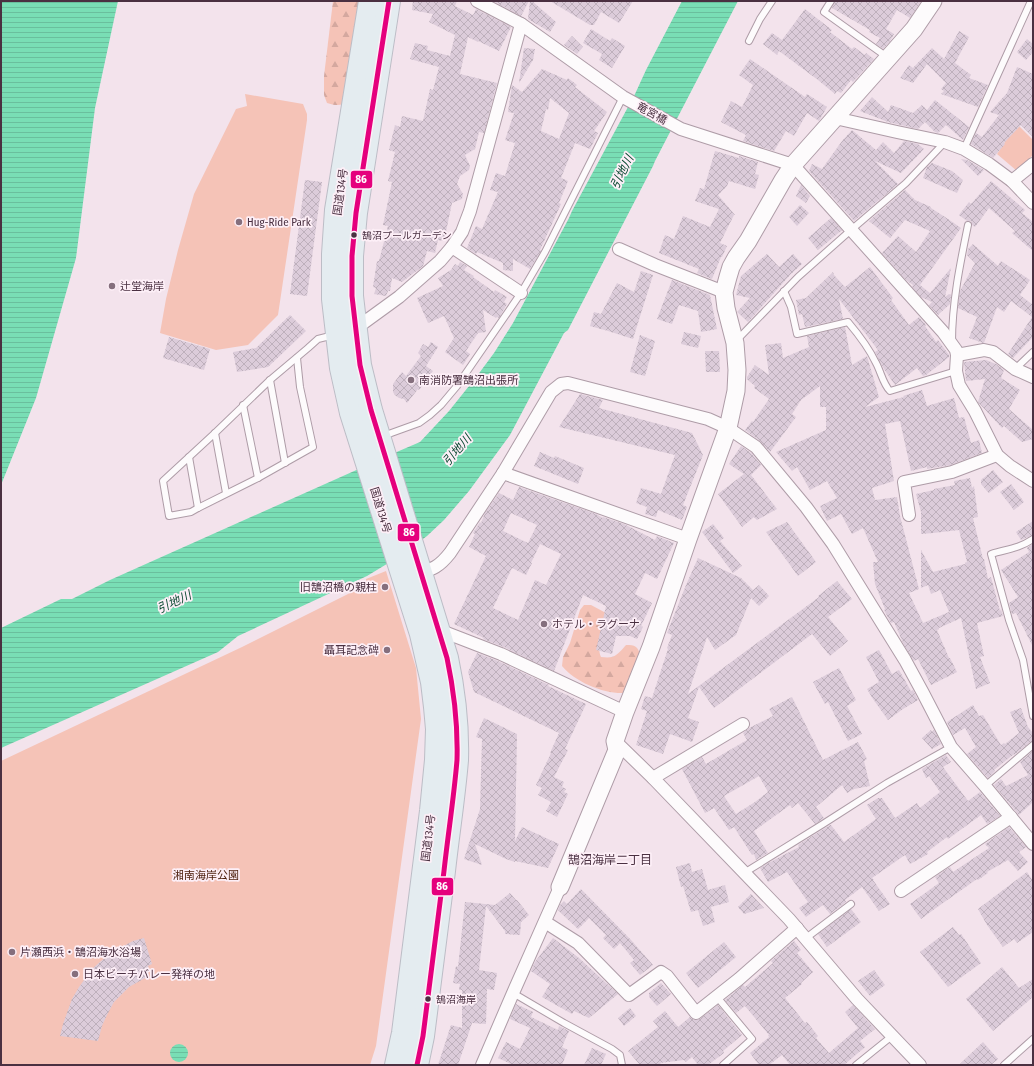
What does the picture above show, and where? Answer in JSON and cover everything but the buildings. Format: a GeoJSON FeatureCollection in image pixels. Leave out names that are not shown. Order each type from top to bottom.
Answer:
{"type":"FeatureCollection","features":[{"type":"Feature","properties":{"kind":"highway","name":"国道134号"},"geometry":{"type":"LineString","coordinates":[[370,1],[336,210],[333,254],[333,299],[360,365],[371,410],[377,452],[410,568],[421,634],[432,682],[437,729],[434,867],[430,897],[396,1065]]}},
{"type":"Feature","properties":{"kind":"highway","name":"国道134号"},"geometry":{"type":"LineString","coordinates":[[377,452],[351,413],[341,368],[352,290],[352,256],[356,213],[390,1]]}},
{"type":"Feature","properties":{"kind":"highway","name":"国道134号"},"geometry":{"type":"LineString","coordinates":[[410,568],[439,630],[451,678],[455,702],[457,759],[452,812],[434,867]]}},
{"type":"Feature","properties":{"kind":"highway","name":"国道134号"},"geometry":{"type":"LineString","coordinates":[[417,1065],[423,1036],[430,897]]}},
{"type":"Feature","properties":{"kind":"street","name":"竜宮橋"},"geometry":{"type":"LineString","coordinates":[[477,1],[521,24],[626,98],[675,126],[793,165]]}},
{"type":"Feature","properties":{"kind":"street"},"geometry":{"type":"LineString","coordinates":[[482,1065],[560,887],[617,750],[615,741],[651,647],[728,428],[736,391],[734,343],[724,292],[731,267],[793,165],[914,29],[933,1]]}},
{"type":"Feature","properties":{"kind":"street"},"geometry":{"type":"LineString","coordinates":[[346,332],[399,296],[440,261],[462,232],[470,211],[521,24]]}},
{"type":"Feature","properties":{"kind":"street"},"geometry":{"type":"LineString","coordinates":[[835,118],[944,142],[964,150],[989,164],[1012,181],[1033,202]]}},
{"type":"Feature","properties":{"kind":"street"},"geometry":{"type":"LineString","coordinates":[[1012,181],[1033,164]]}},
{"type":"Feature","properties":{"kind":"street"},"geometry":{"type":"LineString","coordinates":[[793,165],[943,332],[955,350],[955,366],[959,385],[997,455],[1010,466],[1033,481]]}},
{"type":"Feature","properties":{"kind":"street"},"geometry":{"type":"LineString","coordinates":[[452,247],[522,293]]}},
{"type":"Feature","properties":{"kind":"street"},"geometry":{"type":"LineString","coordinates":[[619,250],[724,292]]}},
{"type":"Feature","properties":{"kind":"street"},"geometry":{"type":"LineString","coordinates":[[955,350],[984,350],[993,352],[1015,369],[1033,378]]}},
{"type":"Feature","properties":{"kind":"street"},"geometry":{"type":"LineString","coordinates":[[410,568],[438,566],[450,554],[503,473],[551,392],[561,384],[568,383],[708,419],[728,428],[756,447],[806,507],[833,544],[905,660],[951,747],[1033,844]]}},
{"type":"Feature","properties":{"kind":"street"},"geometry":{"type":"LineString","coordinates":[[909,515],[904,482],[952,472],[997,455]]}},
{"type":"Feature","properties":{"kind":"street"},"geometry":{"type":"LineString","coordinates":[[503,473],[688,539]]}},
{"type":"Feature","properties":{"kind":"street"},"geometry":{"type":"LineString","coordinates":[[439,630],[501,654],[625,712]]}},
{"type":"Feature","properties":{"kind":"street"},"geometry":{"type":"LineString","coordinates":[[653,778],[742,724]]}},
{"type":"Feature","properties":{"kind":"street"},"geometry":{"type":"LineString","coordinates":[[615,741],[653,778],[797,928],[857,999],[920,1065]]}},
{"type":"Feature","properties":{"kind":"street"},"geometry":{"type":"LineString","coordinates":[[900,891],[1011,817]]}},
{"type":"Feature","properties":{"kind":"street"},"geometry":{"type":"LineString","coordinates":[[545,922],[578,943],[628,995],[661,972],[667,976],[696,1013],[739,979],[797,928]]}},
{"type":"Feature","properties":{"kind":"lane"},"geometry":{"type":"LineString","coordinates":[[749,41],[772,1]]}},
{"type":"Feature","properties":{"kind":"lane"},"geometry":{"type":"LineString","coordinates":[[831,1],[824,12],[888,58]]}},
{"type":"Feature","properties":{"kind":"lane"},"geometry":{"type":"LineString","coordinates":[[964,150],[1031,2]]}},
{"type":"Feature","properties":{"kind":"lane"},"geometry":{"type":"LineString","coordinates":[[377,452],[430,415],[441,405],[457,386],[522,293],[626,98]]}},
{"type":"Feature","properties":{"kind":"lane"},"geometry":{"type":"LineString","coordinates":[[734,343],[798,277],[906,183],[944,142]]}},
{"type":"Feature","properties":{"kind":"lane"},"geometry":{"type":"LineString","coordinates":[[955,350],[952,327],[954,305],[968,226]]}},
{"type":"Feature","properties":{"kind":"lane"},"geometry":{"type":"LineString","coordinates":[[784,292],[791,307],[797,334],[848,322],[859,334],[867,347],[876,363],[886,387],[890,391],[956,371]]}},
{"type":"Feature","properties":{"kind":"lane"},"geometry":{"type":"LineString","coordinates":[[297,358],[300,388],[313,447],[258,478],[191,512],[169,516],[163,481],[270,380],[318,339],[346,332]]}},
{"type":"Feature","properties":{"kind":"lane"},"geometry":{"type":"LineString","coordinates":[[1015,369],[1033,352]]}},
{"type":"Feature","properties":{"kind":"lane"},"geometry":{"type":"LineString","coordinates":[[270,380],[285,463]]}},
{"type":"Feature","properties":{"kind":"lane"},"geometry":{"type":"LineString","coordinates":[[243,406],[258,478]]}},
{"type":"Feature","properties":{"kind":"lane"},"geometry":{"type":"LineString","coordinates":[[215,433],[226,493]]}},
{"type":"Feature","properties":{"kind":"lane"},"geometry":{"type":"LineString","coordinates":[[189,457],[198,508]]}},
{"type":"Feature","properties":{"kind":"lane"},"geometry":{"type":"LineString","coordinates":[[1033,539],[1016,548],[991,554],[1009,620],[1023,660],[1033,716]]}},
{"type":"Feature","properties":{"kind":"lane"},"geometry":{"type":"LineString","coordinates":[[985,786],[1033,745]]}},
{"type":"Feature","properties":{"kind":"lane"},"geometry":{"type":"LineString","coordinates":[[744,873],[887,783],[951,747]]}},
{"type":"Feature","properties":{"kind":"lane"},"geometry":{"type":"LineString","coordinates":[[806,938],[851,904]]}},
{"type":"Feature","properties":{"kind":"lane"},"geometry":{"type":"LineString","coordinates":[[513,993],[612,1049],[620,1055],[622,1065]]}},
{"type":"Feature","properties":{"kind":"lane"},"geometry":{"type":"LineString","coordinates":[[717,997],[752,1039],[723,1065]]}},
{"type":"Feature","properties":{"kind":"lane"},"geometry":{"type":"LineString","coordinates":[[856,1065],[892,1036]]}},
{"type":"Feature","properties":{"kind":"lane"},"geometry":{"type":"LineString","coordinates":[[1004,1065],[1033,1039]]}},
{"type":"Feature","properties":{"kind":"green space"},"geometry":{"type":"Polygon","coordinates":[[[333,1],[360,1],[343,104],[337,105],[327,103],[324,95],[324,76],[333,1]]]}},
{"type":"Feature","properties":{"kind":"green space","name":"Hug-Ride Park"},"geometry":{"type":"Polygon","coordinates":[[[245,94],[303,104],[307,114],[307,120],[278,315],[248,345],[216,350],[160,333],[166,299],[194,194],[236,109],[247,106],[245,94]]]}},
{"type":"Feature","properties":{"kind":"green space"},"geometry":{"type":"Polygon","coordinates":[[[1017,124],[1033,140],[1033,155],[1017,171],[997,154],[1017,124]]]}},
{"type":"Feature","properties":{"kind":"green space","name":"湘南海岸公園"},"geometry":{"type":"Polygon","coordinates":[[[386,571],[416,668],[421,719],[376,1046],[370,1065],[1,1065],[1,761],[242,647],[366,585],[366,579],[386,571]]]}},
{"type":"Feature","properties":{"kind":"green space"},"geometry":{"type":"Polygon","coordinates":[[[584,605],[591,605],[606,613],[599,647],[601,657],[613,657],[626,645],[634,646],[638,650],[640,655],[624,693],[616,693],[590,686],[574,677],[562,666],[563,657],[570,643],[580,610],[584,605]]]}},
{"type":"Feature","properties":{"kind":"water"},"geometry":{"type":"Polygon","coordinates":[[[1,1],[118,1],[95,108],[76,258],[36,398],[1,485],[1,1]]]}},
{"type":"Feature","properties":{"kind":"water","name":"引地川"},"geometry":{"type":"Polygon","coordinates":[[[682,1],[738,1],[568,330],[564,333],[510,435],[469,491],[444,520],[427,536],[400,556],[367,576],[238,636],[218,652],[1,748],[1,628],[61,599],[72,599],[110,580],[420,442],[449,411],[494,353],[513,323],[635,94],[682,1]]]}},
{"type":"Feature","properties":{"kind":"water"},"geometry":{"type":"Polygon","coordinates":[[[179,1044],[185,1047],[188,1053],[185,1059],[179,1062],[173,1059],[170,1053],[173,1047],[179,1044]]]}},
{"type":"Feature","properties":{"kind":"transit line","name":"86"},"geometry":{"type":"LineString","coordinates":[[389,1],[356,213],[352,256],[352,296],[360,365],[371,410],[447,658],[454,696],[457,734],[457,760],[453,802],[423,1036],[417,1065]]}},
{"type":"Feature","properties":{"kind":"place","name":"Hug-Ride Park"},"geometry":{"type":"Point","coordinates":[239,222]}},
{"type":"Feature","properties":{"kind":"place","name":"鵠沼プールガーデン"},"geometry":{"type":"Point","coordinates":[354,235]}},
{"type":"Feature","properties":{"kind":"place","name":"辻堂海岸"},"geometry":{"type":"Point","coordinates":[112,286]}},
{"type":"Feature","properties":{"kind":"place","name":"南消防署鵠沼出張所"},"geometry":{"type":"Point","coordinates":[411,380]}},
{"type":"Feature","properties":{"kind":"place","name":"旧鵠沼橋の親柱"},"geometry":{"type":"Point","coordinates":[385,587]}},
{"type":"Feature","properties":{"kind":"place","name":"ホテル・ラグーナ"},"geometry":{"type":"Point","coordinates":[544,624]}},
{"type":"Feature","properties":{"kind":"place","name":"聶耳記念碑"},"geometry":{"type":"Point","coordinates":[387,650]}},
{"type":"Feature","properties":{"kind":"place","name":"片瀬西浜・鵠沼海水浴場"},"geometry":{"type":"Point","coordinates":[12,952]}},
{"type":"Feature","properties":{"kind":"place","name":"日本ビーチバレー発祥の地"},"geometry":{"type":"Point","coordinates":[75,974]}},
{"type":"Feature","properties":{"kind":"place","name":"鵠沼海岸"},"geometry":{"type":"Point","coordinates":[428,999]}},
{"type":"Feature","properties":{"kind":"district","name":"鵠沼海岸二丁目"},"geometry":{"type":"Point","coordinates":[610,860]}}]}
